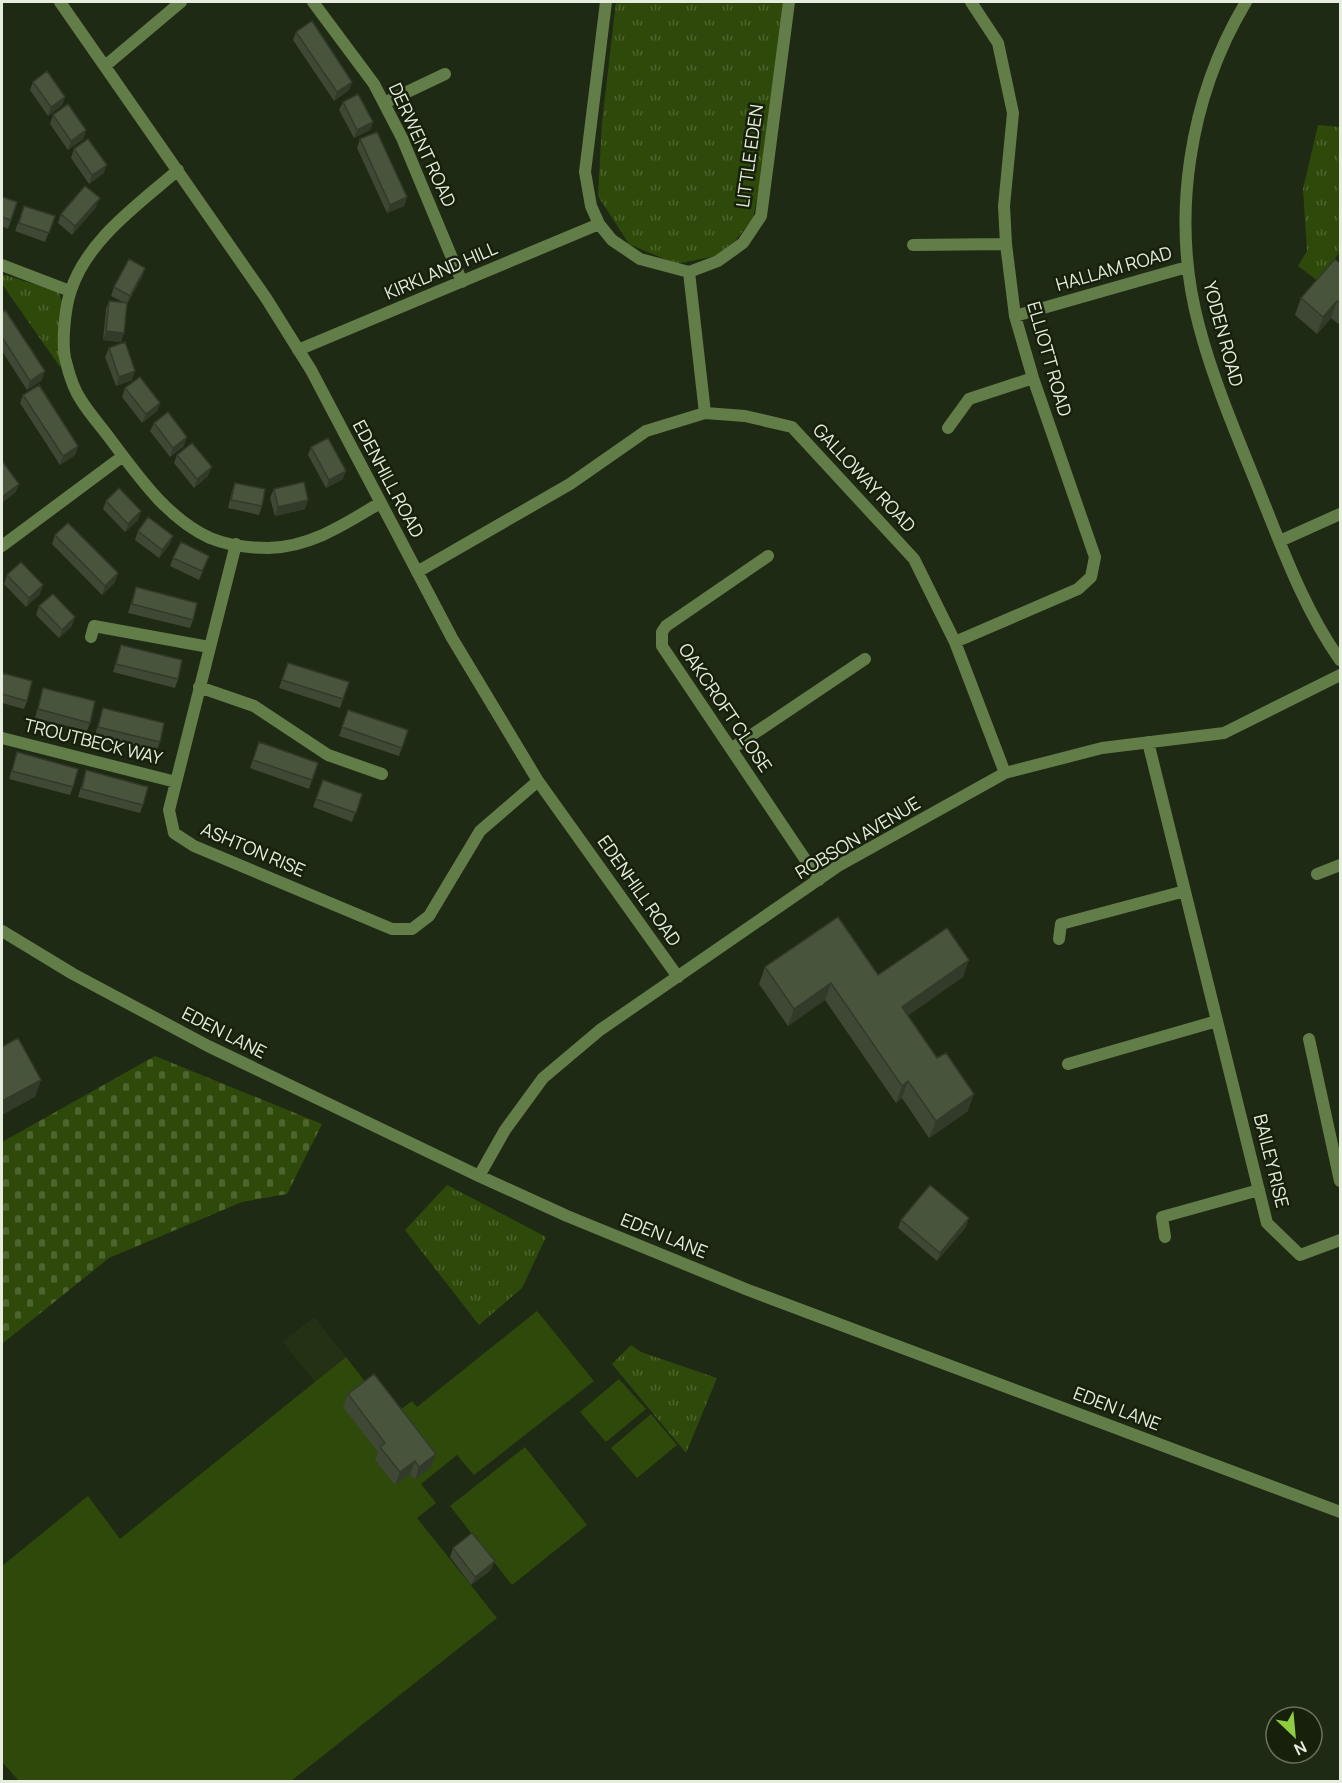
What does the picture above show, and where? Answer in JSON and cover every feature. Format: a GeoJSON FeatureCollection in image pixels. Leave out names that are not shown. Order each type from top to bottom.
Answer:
{"type":"FeatureCollection","features":[{"type":"Feature","properties":{"kind":"street","name":"EDENHILL ROAD"},"geometry":{"type":"LineString","coordinates":[[60,2],[266,298],[311,370],[452,638],[538,781],[678,977]]}},
{"type":"Feature","properties":{"kind":"street"},"geometry":{"type":"LineString","coordinates":[[105,66],[181,2]]}},
{"type":"Feature","properties":{"kind":"street","name":"DERWENT ROAD"},"geometry":{"type":"LineString","coordinates":[[313,2],[374,84],[402,138],[462,282]]}},
{"type":"Feature","properties":{"kind":"street"},"geometry":{"type":"LineString","coordinates":[[606,2],[585,172],[591,206],[599,224],[612,240],[640,259],[689,272],[705,413]]}},
{"type":"Feature","properties":{"kind":"street","name":"LITTLE EDEN"},"geometry":{"type":"LineString","coordinates":[[689,272],[718,261],[743,243],[761,216],[789,2]]}},
{"type":"Feature","properties":{"kind":"street","name":"ELLIOTT ROAD"},"geometry":{"type":"LineString","coordinates":[[955,642],[1078,589],[1091,577],[1094,567],[1093,547],[1033,378],[1015,316],[1004,206],[1013,113],[998,43],[971,2]]}},
{"type":"Feature","properties":{"kind":"street","name":"YODEN ROAD"},"geometry":{"type":"LineString","coordinates":[[1246,2],[1223,43],[1196,121],[1189,163],[1187,267],[1198,324],[1222,399],[1300,591],[1328,642],[1341,660]]}},
{"type":"Feature","properties":{"kind":"street"},"geometry":{"type":"LineString","coordinates":[[384,103],[445,74]]}},
{"type":"Feature","properties":{"kind":"street"},"geometry":{"type":"LineString","coordinates":[[178,170],[95,247],[81,267],[70,291],[65,326],[65,360],[80,399],[156,497],[188,525],[212,538],[267,548],[295,545],[330,533],[380,503]]}},
{"type":"Feature","properties":{"kind":"street","name":"KIRKLAND HILL"},"geometry":{"type":"LineString","coordinates":[[298,350],[599,224]]}},
{"type":"Feature","properties":{"kind":"street"},"geometry":{"type":"LineString","coordinates":[[913,245],[1006,244]]}},
{"type":"Feature","properties":{"kind":"street"},"geometry":{"type":"LineString","coordinates":[[2,266],[70,291]]}},
{"type":"Feature","properties":{"kind":"street","name":"HALLAM ROAD"},"geometry":{"type":"LineString","coordinates":[[1015,316],[1187,267]]}},
{"type":"Feature","properties":{"kind":"street"},"geometry":{"type":"LineString","coordinates":[[948,428],[969,399],[1033,378]]}},
{"type":"Feature","properties":{"kind":"street","name":"GALLOWAY ROAD"},"geometry":{"type":"LineString","coordinates":[[417,572],[570,484],[646,431],[705,413],[745,416],[792,427],[914,559],[955,642],[1005,773]]}},
{"type":"Feature","properties":{"kind":"street"},"geometry":{"type":"LineString","coordinates":[[2,546],[123,456]]}},
{"type":"Feature","properties":{"kind":"street"},"geometry":{"type":"LineString","coordinates":[[1280,541],[1341,514]]}},
{"type":"Feature","properties":{"kind":"street","name":"ASHTON RISE"},"geometry":{"type":"LineString","coordinates":[[236,544],[169,810],[174,833],[194,846],[392,929],[412,929],[429,915],[480,831],[538,781]]}},
{"type":"Feature","properties":{"kind":"street","name":"OAKCROFT CLOSE"},"geometry":{"type":"LineString","coordinates":[[768,556],[666,626],[662,632],[662,646],[819,880]]}},
{"type":"Feature","properties":{"kind":"street"},"geometry":{"type":"LineString","coordinates":[[91,637],[94,626],[209,647]]}},
{"type":"Feature","properties":{"kind":"street"},"geometry":{"type":"LineString","coordinates":[[731,749],[865,658]]}},
{"type":"Feature","properties":{"kind":"street","name":"ROBSON AVENUE"},"geometry":{"type":"LineString","coordinates":[[479,1176],[505,1130],[543,1078],[600,1030],[838,866],[1005,773],[1102,748],[1224,733],[1341,675]]}},
{"type":"Feature","properties":{"kind":"street"},"geometry":{"type":"LineString","coordinates":[[199,687],[254,706],[328,754],[382,774]]}},
{"type":"Feature","properties":{"kind":"street","name":"TROUTBECK WAY"},"geometry":{"type":"LineString","coordinates":[[2,738],[176,782]]}},
{"type":"Feature","properties":{"kind":"street","name":"BAILEY RISE"},"geometry":{"type":"LineString","coordinates":[[1148,742],[1267,1223],[1300,1255],[1341,1240]]}},
{"type":"Feature","properties":{"kind":"street"},"geometry":{"type":"LineString","coordinates":[[1317,874],[1341,865]]}},
{"type":"Feature","properties":{"kind":"street"},"geometry":{"type":"LineString","coordinates":[[1059,939],[1061,924],[1185,891]]}},
{"type":"Feature","properties":{"kind":"street","name":"EDEN LANE"},"geometry":{"type":"LineString","coordinates":[[2,931],[73,974],[208,1046],[567,1216],[748,1290],[1341,1512]]}},
{"type":"Feature","properties":{"kind":"street"},"geometry":{"type":"LineString","coordinates":[[1068,1064],[1217,1021]]}},
{"type":"Feature","properties":{"kind":"street"},"geometry":{"type":"LineString","coordinates":[[1309,1039],[1341,1181]]}},
{"type":"Feature","properties":{"kind":"street"},"geometry":{"type":"LineString","coordinates":[[1165,1237],[1162,1217],[1259,1191]]}},
{"type":"Feature","properties":{"kind":"shaded area"},"geometry":{"type":"Polygon","coordinates":[[[314,1317],[346,1357],[315,1382],[283,1342],[314,1317]]]}},
{"type":"Feature","properties":{"kind":"green space"},"geometry":{"type":"Polygon","coordinates":[[[616,2],[785,2],[762,175],[753,218],[736,240],[716,256],[676,264],[629,244],[598,196],[602,122],[616,2]]]}},
{"type":"Feature","properties":{"kind":"green space"},"geometry":{"type":"Polygon","coordinates":[[[1318,125],[1340,127],[1340,252],[1318,281],[1298,266],[1307,251],[1303,189],[1318,125]]]}},
{"type":"Feature","properties":{"kind":"green space"},"geometry":{"type":"Polygon","coordinates":[[[2,274],[59,292],[62,302],[60,367],[2,284],[2,274]]]}},
{"type":"Feature","properties":{"kind":"green space"},"geometry":{"type":"Polygon","coordinates":[[[155,1056],[322,1124],[287,1194],[242,1202],[109,1258],[2,1344],[2,1142],[155,1056]]]}},
{"type":"Feature","properties":{"kind":"green space"},"geometry":{"type":"Polygon","coordinates":[[[447,1185],[546,1237],[522,1288],[479,1325],[405,1230],[447,1185]]]}},
{"type":"Feature","properties":{"kind":"green space"},"geometry":{"type":"Polygon","coordinates":[[[537,1311],[594,1381],[474,1475],[457,1455],[421,1484],[436,1503],[417,1518],[497,1618],[291,1781],[19,1781],[2,1762],[2,1566],[88,1496],[120,1539],[346,1357],[392,1416],[412,1401],[417,1407],[537,1311]]]}},
{"type":"Feature","properties":{"kind":"green space"},"geometry":{"type":"Polygon","coordinates":[[[631,1345],[641,1352],[717,1378],[686,1453],[612,1364],[631,1345]]]}},
{"type":"Feature","properties":{"kind":"green space"},"geometry":{"type":"Polygon","coordinates":[[[619,1379],[646,1409],[606,1442],[580,1412],[619,1379]]]}},
{"type":"Feature","properties":{"kind":"green space"},"geometry":{"type":"Polygon","coordinates":[[[651,1414],[677,1445],[637,1478],[611,1448],[651,1414]]]}},
{"type":"Feature","properties":{"kind":"green space"},"geometry":{"type":"Polygon","coordinates":[[[525,1447],[587,1525],[512,1585],[450,1506],[525,1447]]]}},
{"type":"Feature","properties":{"kind":"building"},"geometry":{"type":"Polygon","coordinates":[[[312,21],[352,82],[337,92],[296,32],[312,21]]]}},
{"type":"Feature","properties":{"kind":"building"},"geometry":{"type":"Polygon","coordinates":[[[47,71],[65,97],[51,107],[33,82],[47,71]]]}},
{"type":"Feature","properties":{"kind":"building"},"geometry":{"type":"Polygon","coordinates":[[[358,94],[373,122],[357,130],[343,102],[358,94]]]}},
{"type":"Feature","properties":{"kind":"building"},"geometry":{"type":"Polygon","coordinates":[[[68,104],[86,130],[71,141],[53,115],[68,104]]]}},
{"type":"Feature","properties":{"kind":"building"},"geometry":{"type":"Polygon","coordinates":[[[377,132],[407,197],[390,205],[360,139],[377,132]]]}},
{"type":"Feature","properties":{"kind":"building"},"geometry":{"type":"Polygon","coordinates":[[[88,139],[107,165],[92,175],[74,149],[88,139]]]}},
{"type":"Feature","properties":{"kind":"building"},"geometry":{"type":"Polygon","coordinates":[[[85,186],[100,198],[75,226],[61,214],[85,186]]]}},
{"type":"Feature","properties":{"kind":"building"},"geometry":{"type":"Polygon","coordinates":[[[2,197],[17,202],[11,220],[2,217],[2,197]]]}},
{"type":"Feature","properties":{"kind":"building"},"geometry":{"type":"Polygon","coordinates":[[[24,206],[55,216],[49,233],[19,223],[24,206]]]}},
{"type":"Feature","properties":{"kind":"building"},"geometry":{"type":"Polygon","coordinates":[[[129,259],[145,268],[130,296],[114,287],[129,259]]]}},
{"type":"Feature","properties":{"kind":"building"},"geometry":{"type":"Polygon","coordinates":[[[1335,259],[1341,264],[1341,304],[1337,301],[1323,317],[1301,298],[1335,259]]]}},
{"type":"Feature","properties":{"kind":"building"},"geometry":{"type":"Polygon","coordinates":[[[109,301],[127,303],[124,333],[106,331],[109,301]]]}},
{"type":"Feature","properties":{"kind":"building"},"geometry":{"type":"Polygon","coordinates":[[[5,310],[45,371],[30,381],[2,337],[2,313],[5,310]]]}},
{"type":"Feature","properties":{"kind":"building"},"geometry":{"type":"Polygon","coordinates":[[[125,342],[135,371],[119,377],[109,348],[125,342]]]}},
{"type":"Feature","properties":{"kind":"building"},"geometry":{"type":"Polygon","coordinates":[[[140,377],[160,403],[146,414],[125,388],[140,377]]]}},
{"type":"Feature","properties":{"kind":"building"},"geometry":{"type":"Polygon","coordinates":[[[39,385],[78,446],[63,456],[23,395],[39,385]]]}},
{"type":"Feature","properties":{"kind":"building"},"geometry":{"type":"Polygon","coordinates":[[[168,412],[187,437],[173,448],[154,423],[168,412]]]}},
{"type":"Feature","properties":{"kind":"building"},"geometry":{"type":"Polygon","coordinates":[[[328,438],[346,471],[329,480],[311,447],[328,438]]]}},
{"type":"Feature","properties":{"kind":"building"},"geometry":{"type":"Polygon","coordinates":[[[192,443],[212,467],[197,479],[177,455],[192,443]]]}},
{"type":"Feature","properties":{"kind":"building"},"geometry":{"type":"Polygon","coordinates":[[[2,461],[19,484],[2,497],[2,461]]]}},
{"type":"Feature","properties":{"kind":"building"},"geometry":{"type":"Polygon","coordinates":[[[304,482],[308,500],[278,507],[274,489],[304,482]]]}},
{"type":"Feature","properties":{"kind":"building"},"geometry":{"type":"Polygon","coordinates":[[[235,483],[265,489],[262,506],[231,500],[235,483]]]}},
{"type":"Feature","properties":{"kind":"building"},"geometry":{"type":"Polygon","coordinates":[[[119,488],[141,511],[128,524],[106,501],[119,488]]]}},
{"type":"Feature","properties":{"kind":"building"},"geometry":{"type":"Polygon","coordinates":[[[148,517],[173,536],[162,550],[138,531],[148,517]]]}},
{"type":"Feature","properties":{"kind":"building"},"geometry":{"type":"Polygon","coordinates":[[[68,523],[118,573],[105,586],[55,535],[68,523]]]}},
{"type":"Feature","properties":{"kind":"building"},"geometry":{"type":"Polygon","coordinates":[[[181,542],[209,556],[202,571],[173,558],[181,542]]]}},
{"type":"Feature","properties":{"kind":"building"},"geometry":{"type":"Polygon","coordinates":[[[21,562],[43,585],[29,598],[7,575],[21,562]]]}},
{"type":"Feature","properties":{"kind":"building"},"geometry":{"type":"Polygon","coordinates":[[[136,587],[197,603],[193,620],[132,604],[136,587]]]}},
{"type":"Feature","properties":{"kind":"building"},"geometry":{"type":"Polygon","coordinates":[[[53,594],[75,617],[62,630],[39,606],[53,594]]]}},
{"type":"Feature","properties":{"kind":"building"},"geometry":{"type":"Polygon","coordinates":[[[121,645],[182,660],[178,679],[116,664],[121,645]]]}},
{"type":"Feature","properties":{"kind":"building"},"geometry":{"type":"Polygon","coordinates":[[[288,663],[349,682],[343,699],[282,680],[288,663]]]}},
{"type":"Feature","properties":{"kind":"building"},"geometry":{"type":"Polygon","coordinates":[[[2,673],[32,681],[27,701],[2,694],[2,673]]]}},
{"type":"Feature","properties":{"kind":"building"},"geometry":{"type":"Polygon","coordinates":[[[43,688],[95,701],[90,723],[38,709],[43,688]]]}},
{"type":"Feature","properties":{"kind":"building"},"geometry":{"type":"Polygon","coordinates":[[[103,708],[164,723],[160,742],[98,727],[103,708]]]}},
{"type":"Feature","properties":{"kind":"building"},"geometry":{"type":"Polygon","coordinates":[[[348,710],[408,730],[402,748],[342,727],[348,710]]]}},
{"type":"Feature","properties":{"kind":"building"},"geometry":{"type":"Polygon","coordinates":[[[259,742],[318,763],[312,780],[253,760],[259,742]]]}},
{"type":"Feature","properties":{"kind":"building"},"geometry":{"type":"Polygon","coordinates":[[[17,752],[78,769],[73,787],[12,771],[17,752]]]}},
{"type":"Feature","properties":{"kind":"building"},"geometry":{"type":"Polygon","coordinates":[[[86,770],[148,787],[143,805],[82,789],[86,770]]]}},
{"type":"Feature","properties":{"kind":"building"},"geometry":{"type":"Polygon","coordinates":[[[323,780],[362,794],[356,813],[316,799],[323,780]]]}},
{"type":"Feature","properties":{"kind":"building"},"geometry":{"type":"Polygon","coordinates":[[[838,917],[878,975],[947,928],[969,960],[902,1007],[937,1058],[946,1053],[974,1094],[936,1121],[908,1081],[902,1086],[831,983],[794,1009],[765,967],[838,917]]]}},
{"type":"Feature","properties":{"kind":"building"},"geometry":{"type":"Polygon","coordinates":[[[18,1038],[41,1080],[2,1101],[2,1047],[18,1038]]]}},
{"type":"Feature","properties":{"kind":"building"},"geometry":{"type":"Polygon","coordinates":[[[930,1185],[969,1218],[940,1253],[901,1220],[930,1185]]]}},
{"type":"Feature","properties":{"kind":"building"},"geometry":{"type":"Polygon","coordinates":[[[374,1374],[436,1454],[419,1467],[415,1461],[400,1472],[380,1447],[385,1443],[348,1394],[374,1374]]]}},
{"type":"Feature","properties":{"kind":"building"},"geometry":{"type":"Polygon","coordinates":[[[472,1533],[495,1561],[475,1577],[453,1548],[472,1533]]]}}]}
